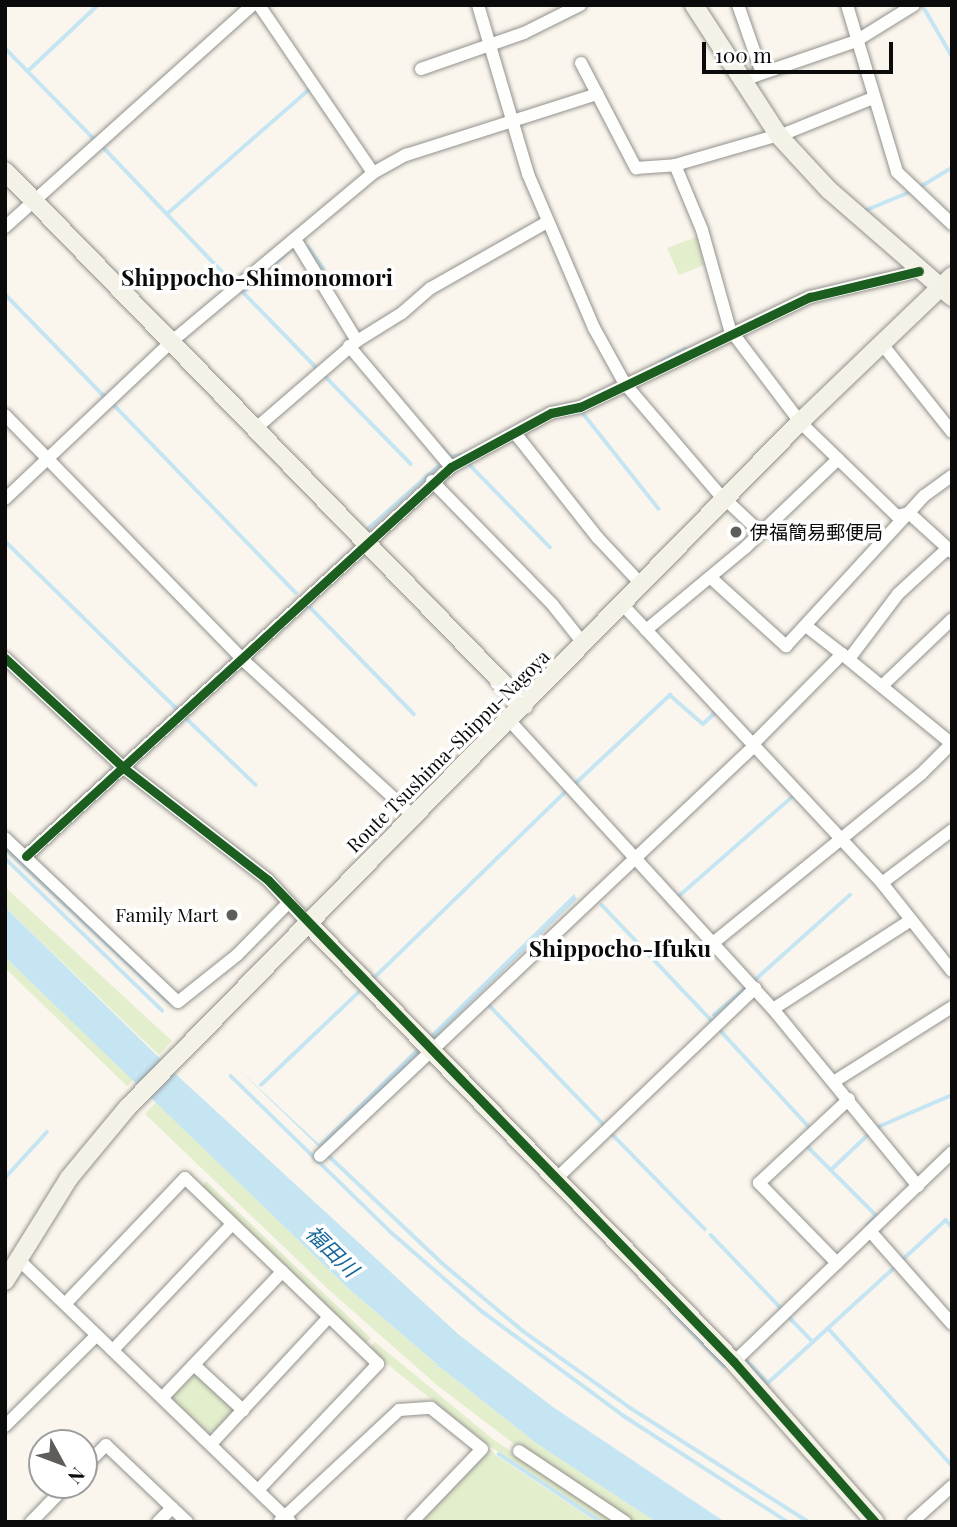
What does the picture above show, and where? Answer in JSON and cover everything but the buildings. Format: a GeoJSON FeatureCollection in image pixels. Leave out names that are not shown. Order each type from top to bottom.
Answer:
{"type":"FeatureCollection","features":[{"type":"Feature","properties":{"kind":"main road"},"geometry":{"type":"LineString","coordinates":[[694,5],[740,81],[779,136],[829,190],[919,271],[948,286]]}},
{"type":"Feature","properties":{"kind":"main road"},"geometry":{"type":"LineString","coordinates":[[5,171],[524,705]]}},
{"type":"Feature","properties":{"kind":"main road","name":"Route Tsushima-Shippu-Nagoya"},"geometry":{"type":"LineString","coordinates":[[5,1281],[69,1178],[141,1095],[800,422],[948,286]]}},
{"type":"Feature","properties":{"kind":"main road"},"geometry":{"type":"LineString","coordinates":[[307,923],[734,1362],[875,1522]]}},
{"type":"Feature","properties":{"kind":"street"},"geometry":{"type":"LineString","coordinates":[[5,227],[252,5]]}},
{"type":"Feature","properties":{"kind":"street"},"geometry":{"type":"LineString","coordinates":[[259,5],[373,173]]}},
{"type":"Feature","properties":{"kind":"street"},"geometry":{"type":"LineString","coordinates":[[478,5],[513,124],[547,222],[594,328],[625,384],[725,499],[760,532]]}},
{"type":"Feature","properties":{"kind":"street"},"geometry":{"type":"LineString","coordinates":[[422,69],[490,45],[580,5]]}},
{"type":"Feature","properties":{"kind":"street"},"geometry":{"type":"LineString","coordinates":[[738,5],[762,74]]}},
{"type":"Feature","properties":{"kind":"street"},"geometry":{"type":"LineString","coordinates":[[847,5],[897,172],[952,224]]}},
{"type":"Feature","properties":{"kind":"street"},"geometry":{"type":"LineString","coordinates":[[740,81],[856,41],[914,5]]}},
{"type":"Feature","properties":{"kind":"street"},"geometry":{"type":"LineString","coordinates":[[581,63],[636,168],[675,165],[779,136],[873,98]]}},
{"type":"Feature","properties":{"kind":"street"},"geometry":{"type":"LineString","coordinates":[[5,499],[171,342],[373,173],[406,155],[513,124],[597,94]]}},
{"type":"Feature","properties":{"kind":"street"},"geometry":{"type":"LineString","coordinates":[[675,165],[702,230],[732,332],[800,422],[897,516],[909,513]]}},
{"type":"Feature","properties":{"kind":"street"},"geometry":{"type":"LineString","coordinates":[[255,429],[353,343],[402,313],[431,288],[547,222]]}},
{"type":"Feature","properties":{"kind":"street"},"geometry":{"type":"LineString","coordinates":[[295,239],[353,343],[451,467]]}},
{"type":"Feature","properties":{"kind":"street"},"geometry":{"type":"LineString","coordinates":[[26,856],[125,769],[432,481],[451,467],[551,413],[580,407],[810,297],[919,271]]}},
{"type":"Feature","properties":{"kind":"street"},"geometry":{"type":"LineString","coordinates":[[882,344],[952,432]]}},
{"type":"Feature","properties":{"kind":"street"},"geometry":{"type":"LineString","coordinates":[[5,415],[243,660],[413,816]]}},
{"type":"Feature","properties":{"kind":"street"},"geometry":{"type":"LineString","coordinates":[[515,433],[598,538],[641,584]]}},
{"type":"Feature","properties":{"kind":"street"},"geometry":{"type":"LineString","coordinates":[[646,630],[710,577],[838,458]]}},
{"type":"Feature","properties":{"kind":"street"},"geometry":{"type":"LineString","coordinates":[[710,577],[786,646],[909,513],[952,476]]}},
{"type":"Feature","properties":{"kind":"street"},"geometry":{"type":"LineString","coordinates":[[432,481],[552,604],[583,643]]}},
{"type":"Feature","properties":{"kind":"street"},"geometry":{"type":"LineString","coordinates":[[320,1156],[428,1047],[636,858],[846,656],[898,594],[950,550],[909,513]]}},
{"type":"Feature","properties":{"kind":"street"},"geometry":{"type":"LineString","coordinates":[[622,604],[882,883],[952,971]]}},
{"type":"Feature","properties":{"kind":"street"},"geometry":{"type":"LineString","coordinates":[[882,686],[952,619]]}},
{"type":"Feature","properties":{"kind":"street"},"geometry":{"type":"LineString","coordinates":[[713,943],[952,744],[806,626]]}},
{"type":"Feature","properties":{"kind":"street"},"geometry":{"type":"LineString","coordinates":[[5,658],[125,769],[268,880],[307,923]]}},
{"type":"Feature","properties":{"kind":"street"},"geometry":{"type":"LineString","coordinates":[[509,720],[755,988],[918,1186]]}},
{"type":"Feature","properties":{"kind":"street"},"geometry":{"type":"LineString","coordinates":[[882,883],[952,830]]}},
{"type":"Feature","properties":{"kind":"street"},"geometry":{"type":"LineString","coordinates":[[5,838],[178,1002],[237,955],[289,902]]}},
{"type":"Feature","properties":{"kind":"street"},"geometry":{"type":"LineString","coordinates":[[773,1009],[911,920]]}},
{"type":"Feature","properties":{"kind":"street"},"geometry":{"type":"LineString","coordinates":[[556,1179],[755,988]]}},
{"type":"Feature","properties":{"kind":"street"},"geometry":{"type":"LineString","coordinates":[[835,1082],[952,1007]]}},
{"type":"Feature","properties":{"kind":"street"},"geometry":{"type":"LineString","coordinates":[[837,1262],[759,1183],[849,1099]]}},
{"type":"Feature","properties":{"kind":"street"},"geometry":{"type":"LineString","coordinates":[[734,1362],[952,1152]]}},
{"type":"Feature","properties":{"kind":"street"},"geometry":{"type":"LineString","coordinates":[[65,1304],[185,1178],[378,1364],[258,1489]]}},
{"type":"Feature","properties":{"kind":"street"},"geometry":{"type":"LineString","coordinates":[[113,1350],[232,1224]]}},
{"type":"Feature","properties":{"kind":"street"},"geometry":{"type":"LineString","coordinates":[[870,1231],[952,1324]]}},
{"type":"Feature","properties":{"kind":"street"},"geometry":{"type":"LineString","coordinates":[[18,1259],[258,1489],[285,1520],[399,1410],[431,1408],[482,1449],[412,1522]]}},
{"type":"Feature","properties":{"kind":"street"},"geometry":{"type":"LineString","coordinates":[[163,1397],[282,1272]]}},
{"type":"Feature","properties":{"kind":"street"},"geometry":{"type":"LineString","coordinates":[[211,1444],[329,1317]]}},
{"type":"Feature","properties":{"kind":"street"},"geometry":{"type":"LineString","coordinates":[[5,1426],[97,1335]]}},
{"type":"Feature","properties":{"kind":"street"},"geometry":{"type":"LineString","coordinates":[[194,1364],[243,1410]]}},
{"type":"Feature","properties":{"kind":"street"},"geometry":{"type":"LineString","coordinates":[[98,1453],[106,1445],[187,1522]]}},
{"type":"Feature","properties":{"kind":"street"},"geometry":{"type":"LineString","coordinates":[[519,1451],[625,1522]]}},
{"type":"Feature","properties":{"kind":"street"},"geometry":{"type":"LineString","coordinates":[[912,1522],[952,1486]]}},
{"type":"Feature","properties":{"kind":"street"},"geometry":{"type":"LineString","coordinates":[[31,1522],[53,1499]]}},
{"type":"Feature","properties":{"kind":"street"},"geometry":{"type":"LineString","coordinates":[[158,1522],[172,1508]]}},
{"type":"Feature","properties":{"kind":"green space"},"geometry":{"type":"Polygon","coordinates":[[[699,236],[704,265],[679,275],[667,248],[699,236]]]}},
{"type":"Feature","properties":{"kind":"green space"},"geometry":{"type":"Polygon","coordinates":[[[5,887],[172,1041],[159,1055],[5,907],[5,887]]]}},
{"type":"Feature","properties":{"kind":"green space"},"geometry":{"type":"Polygon","coordinates":[[[5,957],[133,1080],[127,1086],[5,968],[5,957]]]}},
{"type":"Feature","properties":{"kind":"green space"},"geometry":{"type":"Polygon","coordinates":[[[156,1102],[349,1289],[438,1365],[436,1369],[440,1367],[536,1443],[656,1522],[631,1522],[513,1443],[438,1386],[329,1290],[145,1114],[156,1102]]]}},
{"type":"Feature","properties":{"kind":"green space"},"geometry":{"type":"Polygon","coordinates":[[[206,1181],[371,1338],[366,1343],[202,1186],[206,1181]]]}},
{"type":"Feature","properties":{"kind":"green space"},"geometry":{"type":"Polygon","coordinates":[[[375,1342],[494,1440],[619,1522],[603,1522],[491,1447],[387,1364],[370,1348],[375,1342]]]}},
{"type":"Feature","properties":{"kind":"green space"},"geometry":{"type":"Polygon","coordinates":[[[197,1373],[232,1407],[233,1412],[216,1430],[208,1432],[174,1401],[172,1395],[197,1373]]]}},
{"type":"Feature","properties":{"kind":"green space"},"geometry":{"type":"Polygon","coordinates":[[[490,1449],[497,1456],[596,1522],[420,1522],[490,1449]]]}},
{"type":"Feature","properties":{"kind":"water"},"geometry":{"type":"Polygon","coordinates":[[[574,894],[577,899],[321,1149],[233,1064],[319,1144],[574,894]]]}},
{"type":"Feature","properties":{"kind":"water","name":"福田川"},"geometry":{"type":"Polygon","coordinates":[[[5,907],[180,1078],[458,1334],[553,1407],[725,1522],[656,1522],[536,1443],[440,1367],[435,1368],[438,1365],[349,1289],[5,957],[5,907]]]}},
{"type":"Feature","properties":{"kind":"waterway"},"geometry":{"type":"LineString","coordinates":[[28,71],[98,5]]}},
{"type":"Feature","properties":{"kind":"waterway"},"geometry":{"type":"LineString","coordinates":[[923,6],[952,56]]}},
{"type":"Feature","properties":{"kind":"waterway"},"geometry":{"type":"LineString","coordinates":[[5,48],[95,140]]}},
{"type":"Feature","properties":{"kind":"waterway"},"geometry":{"type":"LineString","coordinates":[[167,214],[310,89]]}},
{"type":"Feature","properties":{"kind":"waterway"},"geometry":{"type":"LineString","coordinates":[[103,147],[233,283]]}},
{"type":"Feature","properties":{"kind":"waterway"},"geometry":{"type":"LineString","coordinates":[[920,187],[952,168]]}},
{"type":"Feature","properties":{"kind":"waterway"},"geometry":{"type":"LineString","coordinates":[[864,211],[910,192]]}},
{"type":"Feature","properties":{"kind":"waterway"},"geometry":{"type":"LineString","coordinates":[[308,247],[324,269]]}},
{"type":"Feature","properties":{"kind":"waterway"},"geometry":{"type":"LineString","coordinates":[[243,292],[287,253]]}},
{"type":"Feature","properties":{"kind":"waterway"},"geometry":{"type":"LineString","coordinates":[[328,280],[332,289]]}},
{"type":"Feature","properties":{"kind":"waterway"},"geometry":{"type":"LineString","coordinates":[[241,290],[316,367]]}},
{"type":"Feature","properties":{"kind":"waterway"},"geometry":{"type":"LineString","coordinates":[[5,294],[106,398]]}},
{"type":"Feature","properties":{"kind":"waterway"},"geometry":{"type":"LineString","coordinates":[[662,361],[685,349]]}},
{"type":"Feature","properties":{"kind":"waterway"},"geometry":{"type":"LineString","coordinates":[[322,373],[411,464]]}},
{"type":"Feature","properties":{"kind":"waterway"},"geometry":{"type":"LineString","coordinates":[[115,406],[296,593]]}},
{"type":"Feature","properties":{"kind":"waterway"},"geometry":{"type":"LineString","coordinates":[[583,413],[659,509]]}},
{"type":"Feature","properties":{"kind":"waterway"},"geometry":{"type":"LineString","coordinates":[[442,447],[451,457],[461,455]]}},
{"type":"Feature","properties":{"kind":"waterway"},"geometry":{"type":"LineString","coordinates":[[469,464],[550,547]]}},
{"type":"Feature","properties":{"kind":"waterway"},"geometry":{"type":"LineString","coordinates":[[368,529],[439,466]]}},
{"type":"Feature","properties":{"kind":"waterway"},"geometry":{"type":"LineString","coordinates":[[5,541],[178,710]]}},
{"type":"Feature","properties":{"kind":"waterway"},"geometry":{"type":"LineString","coordinates":[[308,605],[414,714]]}},
{"type":"Feature","properties":{"kind":"waterway"},"geometry":{"type":"LineString","coordinates":[[576,783],[670,695],[703,724],[715,713]]}},
{"type":"Feature","properties":{"kind":"waterway"},"geometry":{"type":"LineString","coordinates":[[187,719],[256,785]]}},
{"type":"Feature","properties":{"kind":"waterway"},"geometry":{"type":"LineString","coordinates":[[374,978],[566,791]]}},
{"type":"Feature","properties":{"kind":"waterway"},"geometry":{"type":"LineString","coordinates":[[679,896],[791,798]]}},
{"type":"Feature","properties":{"kind":"waterway"},"geometry":{"type":"LineString","coordinates":[[5,848],[168,1001]]}},
{"type":"Feature","properties":{"kind":"waterway"},"geometry":{"type":"LineString","coordinates":[[5,858],[162,1010]]}},
{"type":"Feature","properties":{"kind":"waterway"},"geometry":{"type":"LineString","coordinates":[[756,979],[850,895]]}},
{"type":"Feature","properties":{"kind":"waterway"},"geometry":{"type":"LineString","coordinates":[[602,905],[712,1021]]}},
{"type":"Feature","properties":{"kind":"waterway"},"geometry":{"type":"LineString","coordinates":[[714,1015],[746,988]]}},
{"type":"Feature","properties":{"kind":"waterway"},"geometry":{"type":"LineString","coordinates":[[261,1085],[358,993]]}},
{"type":"Feature","properties":{"kind":"waterway"},"geometry":{"type":"LineString","coordinates":[[490,1006],[603,1124]]}},
{"type":"Feature","properties":{"kind":"waterway"},"geometry":{"type":"LineString","coordinates":[[719,1029],[809,1127]]}},
{"type":"Feature","properties":{"kind":"waterway"},"geometry":{"type":"LineString","coordinates":[[231,1076],[392,1233],[483,1312],[624,1416],[788,1522]]}},
{"type":"Feature","properties":{"kind":"waterway"},"geometry":{"type":"LineString","coordinates":[[878,1127],[952,1095]]}},
{"type":"Feature","properties":{"kind":"waterway"},"geometry":{"type":"LineString","coordinates":[[5,1178],[47,1132]]}},
{"type":"Feature","properties":{"kind":"waterway"},"geometry":{"type":"LineString","coordinates":[[612,1134],[705,1229]]}},
{"type":"Feature","properties":{"kind":"waterway"},"geometry":{"type":"LineString","coordinates":[[831,1170],[869,1134]]}},
{"type":"Feature","properties":{"kind":"waterway"},"geometry":{"type":"LineString","coordinates":[[808,1147],[877,1216],[868,1225]]}},
{"type":"Feature","properties":{"kind":"waterway"},"geometry":{"type":"LineString","coordinates":[[329,1156],[442,1263],[523,1331],[629,1407],[809,1522]]}},
{"type":"Feature","properties":{"kind":"waterway"},"geometry":{"type":"LineString","coordinates":[[900,1262],[946,1220],[952,1227]]}},
{"type":"Feature","properties":{"kind":"waterway"},"geometry":{"type":"LineString","coordinates":[[711,1235],[781,1308]]}},
{"type":"Feature","properties":{"kind":"waterway"},"geometry":{"type":"LineString","coordinates":[[744,1358],[768,1383],[895,1267]]}},
{"type":"Feature","properties":{"kind":"waterway"},"geometry":{"type":"LineString","coordinates":[[669,1308],[724,1366]]}},
{"type":"Feature","properties":{"kind":"waterway"},"geometry":{"type":"LineString","coordinates":[[788,1316],[813,1342]]}},
{"type":"Feature","properties":{"kind":"waterway"},"geometry":{"type":"LineString","coordinates":[[828,1328],[952,1465]]}},
{"type":"Feature","properties":{"kind":"waterway"},"geometry":{"type":"LineString","coordinates":[[499,1454],[601,1522]]}},
{"type":"Feature","properties":{"kind":"cycle path"},"geometry":{"type":"LineString","coordinates":[[26,856],[451,467],[551,413],[580,407],[810,297],[919,271]]}},
{"type":"Feature","properties":{"kind":"cycle path"},"geometry":{"type":"LineString","coordinates":[[5,658],[125,769],[268,880],[734,1362],[875,1522]]}},
{"type":"Feature","properties":{"kind":"place","name":"伊福簡易郵便局"},"geometry":{"type":"Point","coordinates":[736,532]}},
{"type":"Feature","properties":{"kind":"place","name":"Family Mart"},"geometry":{"type":"Point","coordinates":[232,915]}},
{"type":"Feature","properties":{"kind":"district","name":"Shippocho-Shimonomori"},"geometry":{"type":"Point","coordinates":[257,277]}},
{"type":"Feature","properties":{"kind":"district","name":"Shippocho-Ifuku"},"geometry":{"type":"Point","coordinates":[620,948]}}]}
